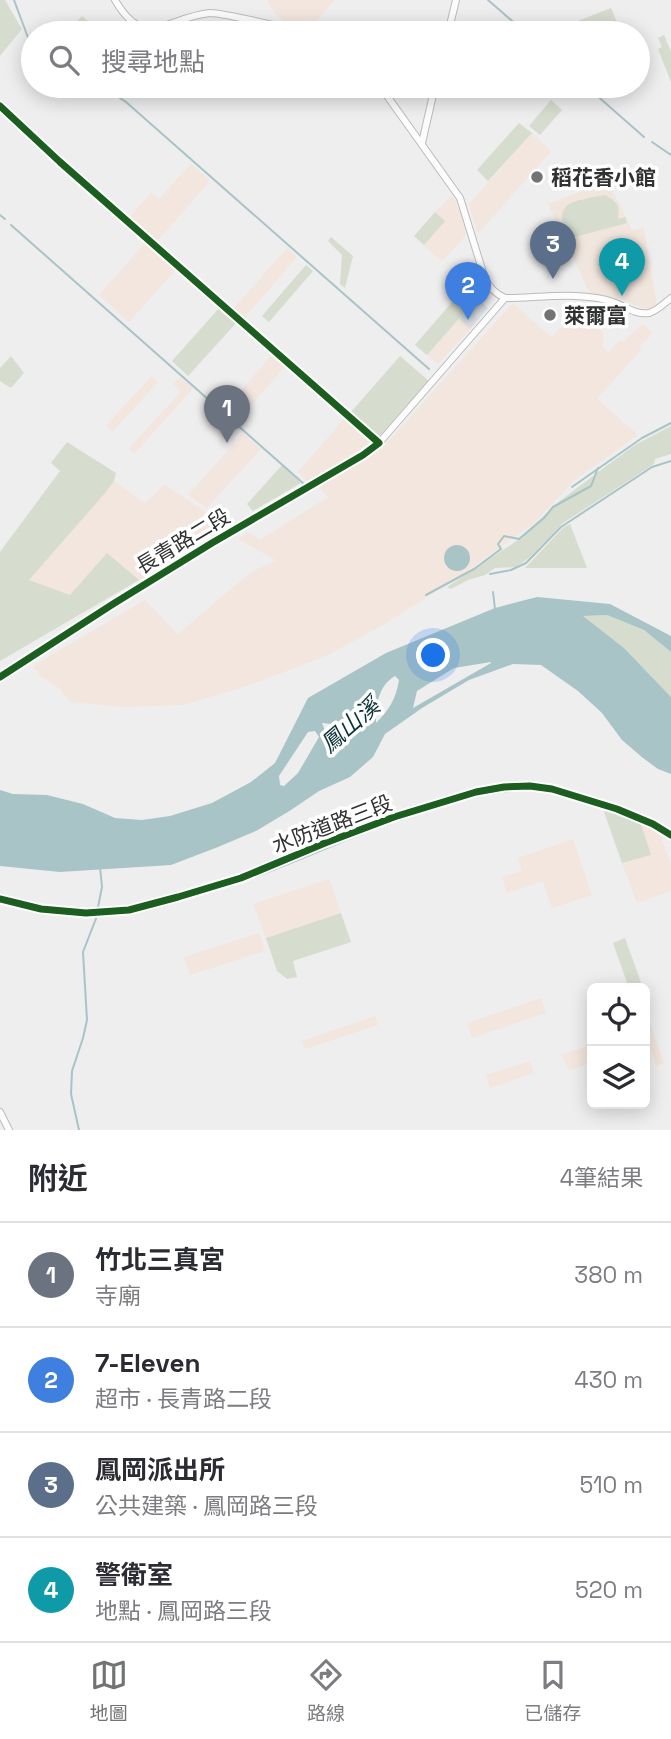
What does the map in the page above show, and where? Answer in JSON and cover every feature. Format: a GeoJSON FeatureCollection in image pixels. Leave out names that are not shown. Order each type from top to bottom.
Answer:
{"type":"FeatureCollection","features":[{"type":"Feature","properties":{"kind":"street"},"geometry":{"type":"LineString","coordinates":[[114,0],[123,15],[131,21]]}},
{"type":"Feature","properties":{"kind":"street"},"geometry":{"type":"LineString","coordinates":[[451,21],[456,0]]}},
{"type":"Feature","properties":{"kind":"street"},"geometry":{"type":"LineString","coordinates":[[178,21],[212,13],[259,21]]}},
{"type":"Feature","properties":{"kind":"street"},"geometry":{"type":"LineString","coordinates":[[389,98],[463,203],[488,286],[496,294],[505,298],[582,296],[613,302],[641,313],[652,313],[671,298]]}},
{"type":"Feature","properties":{"kind":"street"},"geometry":{"type":"LineString","coordinates":[[422,143],[432,98]]}},
{"type":"Feature","properties":{"kind":"street"},"geometry":{"type":"LineString","coordinates":[[408,124],[426,121]]}},
{"type":"Feature","properties":{"kind":"street","name":"長青路二段"},"geometry":{"type":"LineString","coordinates":[[0,677],[113,604],[379,443],[505,298]]}},
{"type":"Feature","properties":{"kind":"street","name":"水防道路三段"},"geometry":{"type":"LineString","coordinates":[[0,899],[41,909],[86,913],[129,910],[241,878],[394,817],[476,792],[504,787],[552,789],[617,809],[653,824],[671,835]]}},
{"type":"Feature","properties":{"kind":"street"},"geometry":{"type":"LineString","coordinates":[[0,1112],[9,1130]]}},
{"type":"Feature","properties":{"kind":"shaded area"},"geometry":{"type":"Polygon","coordinates":[[[0,0],[5,0],[21,30],[0,56],[0,0]]]}},
{"type":"Feature","properties":{"kind":"shaded area"},"geometry":{"type":"Polygon","coordinates":[[[267,0],[334,0],[316,21],[282,21],[267,0]]]}},
{"type":"Feature","properties":{"kind":"shaded area"},"geometry":{"type":"Polygon","coordinates":[[[611,8],[616,21],[578,21],[611,8]]]}},
{"type":"Feature","properties":{"kind":"shaded area"},"geometry":{"type":"Polygon","coordinates":[[[664,35],[671,52],[671,82],[658,49],[662,47],[658,38],[664,35]]]}},
{"type":"Feature","properties":{"kind":"shaded area"},"geometry":{"type":"Polygon","coordinates":[[[551,100],[562,110],[540,135],[529,126],[551,100]]]}},
{"type":"Feature","properties":{"kind":"shaded area"},"geometry":{"type":"Polygon","coordinates":[[[519,123],[532,133],[488,181],[477,170],[519,123]]]}},
{"type":"Feature","properties":{"kind":"shaded area"},"geometry":{"type":"Polygon","coordinates":[[[532,133],[551,151],[478,234],[469,204],[532,133]]]}},
{"type":"Feature","properties":{"kind":"shaded area"},"geometry":{"type":"Polygon","coordinates":[[[191,164],[210,181],[157,241],[130,217],[151,193],[159,199],[191,164]]]}},
{"type":"Feature","properties":{"kind":"shaded area"},"geometry":{"type":"Polygon","coordinates":[[[608,181],[632,230],[644,228],[657,306],[651,309],[641,308],[621,299],[590,294],[548,204],[608,181]]]}},
{"type":"Feature","properties":{"kind":"shaded area"},"geometry":{"type":"Polygon","coordinates":[[[452,195],[463,217],[466,235],[442,261],[424,245],[444,221],[435,212],[452,195]]]}},
{"type":"Feature","properties":{"kind":"shaded area"},"geometry":{"type":"Polygon","coordinates":[[[605,195],[617,204],[618,219],[625,217],[627,223],[564,240],[562,233],[570,231],[562,220],[564,209],[579,200],[605,195]]]}},
{"type":"Feature","properties":{"kind":"shaded area"},"geometry":{"type":"Polygon","coordinates":[[[435,212],[445,221],[424,245],[414,236],[435,212]]]}},
{"type":"Feature","properties":{"kind":"shaded area"},"geometry":{"type":"Polygon","coordinates":[[[331,237],[353,256],[345,288],[340,284],[342,255],[328,241],[331,237]]]}},
{"type":"Feature","properties":{"kind":"shaded area"},"geometry":{"type":"Polygon","coordinates":[[[147,241],[177,268],[129,322],[99,295],[147,241]]]}},
{"type":"Feature","properties":{"kind":"shaded area"},"geometry":{"type":"Polygon","coordinates":[[[287,248],[297,257],[245,317],[234,308],[287,248]]]}},
{"type":"Feature","properties":{"kind":"shaded area"},"geometry":{"type":"Polygon","coordinates":[[[306,265],[313,271],[269,322],[262,316],[306,265]]]}},
{"type":"Feature","properties":{"kind":"shaded area"},"geometry":{"type":"Polygon","coordinates":[[[465,287],[477,298],[427,355],[415,345],[465,287]]]}},
{"type":"Feature","properties":{"kind":"shaded area"},"geometry":{"type":"Polygon","coordinates":[[[477,298],[488,308],[470,329],[459,319],[477,298]]]}},
{"type":"Feature","properties":{"kind":"shaded area"},"geometry":{"type":"Polygon","coordinates":[[[513,303],[551,337],[577,313],[596,320],[603,333],[604,342],[601,345],[609,352],[642,324],[653,333],[597,399],[638,435],[576,479],[533,524],[460,576],[388,622],[328,655],[250,685],[183,705],[123,707],[70,702],[59,688],[40,676],[33,666],[145,600],[178,634],[252,571],[277,561],[238,539],[247,532],[260,540],[328,497],[318,486],[383,447],[513,303]]]}},
{"type":"Feature","properties":{"kind":"shaded area"},"geometry":{"type":"Polygon","coordinates":[[[221,306],[238,321],[188,376],[172,361],[221,306]]]}},
{"type":"Feature","properties":{"kind":"shaded area"},"geometry":{"type":"Polygon","coordinates":[[[459,319],[470,329],[438,364],[427,355],[459,319]]]}},
{"type":"Feature","properties":{"kind":"shaded area"},"geometry":{"type":"Polygon","coordinates":[[[274,353],[287,364],[238,420],[225,409],[274,353]]]}},
{"type":"Feature","properties":{"kind":"shaded area"},"geometry":{"type":"Polygon","coordinates":[[[11,356],[24,373],[11,388],[0,381],[0,368],[11,356]]]}},
{"type":"Feature","properties":{"kind":"shaded area"},"geometry":{"type":"Polygon","coordinates":[[[400,356],[429,381],[379,437],[351,412],[400,356]]]}},
{"type":"Feature","properties":{"kind":"shaded area"},"geometry":{"type":"Polygon","coordinates":[[[152,376],[158,382],[112,432],[106,426],[152,376]]]}},
{"type":"Feature","properties":{"kind":"shaded area"},"geometry":{"type":"Polygon","coordinates":[[[180,377],[193,388],[134,454],[129,448],[181,392],[173,384],[180,377]]]}},
{"type":"Feature","properties":{"kind":"shaded area"},"geometry":{"type":"Polygon","coordinates":[[[347,416],[374,440],[308,482],[298,472],[347,416]]]}},
{"type":"Feature","properties":{"kind":"shaded area"},"geometry":{"type":"Polygon","coordinates":[[[671,426],[671,454],[655,459],[654,464],[563,523],[530,557],[516,567],[495,568],[451,589],[447,587],[515,542],[561,500],[635,445],[671,426]]]}},
{"type":"Feature","properties":{"kind":"shaded area"},"geometry":{"type":"Polygon","coordinates":[[[243,433],[261,449],[207,508],[188,495],[243,433]]]}},
{"type":"Feature","properties":{"kind":"shaded area"},"geometry":{"type":"Polygon","coordinates":[[[67,442],[116,473],[114,481],[29,580],[70,595],[107,553],[139,580],[0,661],[0,552],[60,471],[51,463],[67,442]]]}},
{"type":"Feature","properties":{"kind":"shaded area"},"geometry":{"type":"Polygon","coordinates":[[[282,465],[301,483],[253,511],[247,504],[282,465]]]}},
{"type":"Feature","properties":{"kind":"shaded area"},"geometry":{"type":"Polygon","coordinates":[[[114,481],[145,503],[165,485],[212,516],[225,529],[139,580],[107,553],[70,595],[29,580],[114,481]]]}},
{"type":"Feature","properties":{"kind":"shaded area"},"geometry":{"type":"Polygon","coordinates":[[[570,524],[587,568],[525,568],[564,527],[570,524]]]}},
{"type":"Feature","properties":{"kind":"shaded area"},"geometry":{"type":"Polygon","coordinates":[[[607,615],[644,630],[671,652],[671,697],[624,648],[582,616],[607,615]]]}},
{"type":"Feature","properties":{"kind":"shaded area"},"geometry":{"type":"Polygon","coordinates":[[[603,809],[641,824],[651,855],[622,863],[603,809]]]}},
{"type":"Feature","properties":{"kind":"shaded area"},"geometry":{"type":"Polygon","coordinates":[[[641,824],[659,832],[671,864],[671,891],[637,903],[622,863],[650,854],[641,824]]]}},
{"type":"Feature","properties":{"kind":"shaded area"},"geometry":{"type":"Polygon","coordinates":[[[573,839],[592,895],[552,908],[543,881],[507,893],[502,877],[522,871],[518,858],[573,839]]]}},
{"type":"Feature","properties":{"kind":"shaded area"},"geometry":{"type":"Polygon","coordinates":[[[329,879],[341,913],[266,938],[253,904],[329,879]]]}},
{"type":"Feature","properties":{"kind":"shaded area"},"geometry":{"type":"Polygon","coordinates":[[[341,913],[351,942],[293,961],[297,977],[287,979],[277,971],[266,938],[341,913]]]}},
{"type":"Feature","properties":{"kind":"shaded area"},"geometry":{"type":"Polygon","coordinates":[[[259,933],[265,951],[190,975],[184,957],[259,933]]]}},
{"type":"Feature","properties":{"kind":"shaded area"},"geometry":{"type":"Polygon","coordinates":[[[625,938],[641,983],[627,983],[613,943],[625,938]]]}},
{"type":"Feature","properties":{"kind":"shaded area"},"geometry":{"type":"Polygon","coordinates":[[[541,998],[546,1013],[472,1038],[467,1023],[541,998]]]}},
{"type":"Feature","properties":{"kind":"shaded area"},"geometry":{"type":"Polygon","coordinates":[[[375,1016],[378,1025],[305,1049],[302,1041],[375,1016]]]}},
{"type":"Feature","properties":{"kind":"shaded area"},"geometry":{"type":"Polygon","coordinates":[[[650,1022],[664,1063],[656,1066],[650,1049],[650,1022]]]}},
{"type":"Feature","properties":{"kind":"shaded area"},"geometry":{"type":"Polygon","coordinates":[[[587,1046],[587,1064],[569,1071],[562,1055],[587,1046]]]}},
{"type":"Feature","properties":{"kind":"shaded area"},"geometry":{"type":"Polygon","coordinates":[[[530,1061],[534,1073],[490,1088],[486,1075],[530,1061]]]}},
{"type":"Feature","properties":{"kind":"water"},"geometry":{"type":"Polygon","coordinates":[[[457,545],[466,549],[470,558],[466,567],[457,571],[448,567],[444,558],[448,549],[457,545]]]}},
{"type":"Feature","properties":{"kind":"water","name":"鳳山溪"},"geometry":{"type":"Polygon","coordinates":[[[537,597],[610,604],[671,636],[671,652],[644,630],[607,615],[583,616],[624,648],[671,697],[671,774],[658,769],[643,758],[622,740],[602,713],[578,691],[541,665],[513,664],[469,680],[422,708],[385,734],[373,757],[350,777],[319,791],[256,831],[218,847],[171,865],[60,872],[0,866],[0,790],[13,794],[47,795],[83,804],[115,818],[142,820],[170,816],[212,803],[251,782],[275,763],[308,698],[386,653],[495,608],[537,597]],[[491,662],[454,668],[417,691],[413,708],[491,662]],[[395,676],[389,680],[379,696],[376,723],[388,709],[396,693],[399,680],[395,676]],[[339,721],[322,723],[335,756],[348,742],[349,721],[339,727],[339,721]],[[315,731],[308,732],[279,776],[280,785],[284,786],[298,773],[319,737],[315,731]]]}},
{"type":"Feature","properties":{"kind":"waterway"},"geometry":{"type":"LineString","coordinates":[[14,0],[22,21]]}},
{"type":"Feature","properties":{"kind":"waterway"},"geometry":{"type":"LineString","coordinates":[[488,0],[512,21]]}},
{"type":"Feature","properties":{"kind":"waterway"},"geometry":{"type":"LineString","coordinates":[[120,98],[429,369]]}},
{"type":"Feature","properties":{"kind":"waterway"},"geometry":{"type":"LineString","coordinates":[[600,98],[644,137]]}},
{"type":"Feature","properties":{"kind":"waterway"},"geometry":{"type":"LineString","coordinates":[[652,142],[671,155]]}},
{"type":"Feature","properties":{"kind":"waterway"},"geometry":{"type":"LineString","coordinates":[[0,215],[5,219]]}},
{"type":"Feature","properties":{"kind":"waterway"},"geometry":{"type":"LineString","coordinates":[[11,225],[304,484]]}},
{"type":"Feature","properties":{"kind":"waterway"},"geometry":{"type":"LineString","coordinates":[[572,487],[642,438],[671,423]]}},
{"type":"Feature","properties":{"kind":"waterway"},"geometry":{"type":"LineString","coordinates":[[490,574],[511,570],[526,563],[561,527],[652,467],[671,461]]}},
{"type":"Feature","properties":{"kind":"waterway"},"geometry":{"type":"LineString","coordinates":[[426,595],[474,569],[501,549],[498,544],[504,536],[519,539],[553,507],[591,486],[598,468]]}},
{"type":"Feature","properties":{"kind":"waterway"},"geometry":{"type":"LineString","coordinates":[[493,592],[495,609]]}},
{"type":"Feature","properties":{"kind":"waterway"},"geometry":{"type":"LineString","coordinates":[[400,820],[431,809],[496,793],[532,790],[556,793]]}},
{"type":"Feature","properties":{"kind":"waterway"},"geometry":{"type":"LineString","coordinates":[[602,808],[627,816]]}},
{"type":"Feature","properties":{"kind":"waterway"},"geometry":{"type":"LineString","coordinates":[[635,820],[655,829]]}},
{"type":"Feature","properties":{"kind":"waterway"},"geometry":{"type":"LineString","coordinates":[[246,880],[391,823]]}},
{"type":"Feature","properties":{"kind":"waterway"},"geometry":{"type":"LineString","coordinates":[[98,907],[102,887],[100,867]]}},
{"type":"Feature","properties":{"kind":"waterway"},"geometry":{"type":"LineString","coordinates":[[97,916],[132,913],[237,883]]}},
{"type":"Feature","properties":{"kind":"waterway"},"geometry":{"type":"LineString","coordinates":[[79,1130],[71,1094],[72,1071],[87,1020],[83,952],[97,916]]}},
{"type":"Feature","properties":{"kind":"cycle path"},"geometry":{"type":"LineString","coordinates":[[0,106],[379,443],[113,604],[0,677]]}},
{"type":"Feature","properties":{"kind":"cycle path"},"geometry":{"type":"LineString","coordinates":[[0,899],[41,909],[86,913],[129,910],[241,878],[394,817],[476,792],[504,787],[552,789],[617,809],[653,824],[671,835]]}},
{"type":"Feature","properties":{"kind":"place","name":"稻花香小館"},"geometry":{"type":"Point","coordinates":[537,177]}},
{"type":"Feature","properties":{"kind":"place","name":"鳳岡派出所"},"geometry":{"type":"Point","coordinates":[553,279]}},
{"type":"Feature","properties":{"kind":"place","name":"警衛室"},"geometry":{"type":"Point","coordinates":[622,296]}},
{"type":"Feature","properties":{"kind":"place","name":"萊爾富"},"geometry":{"type":"Point","coordinates":[550,315]}},
{"type":"Feature","properties":{"kind":"place","name":"7-Eleven"},"geometry":{"type":"Point","coordinates":[468,320]}},
{"type":"Feature","properties":{"kind":"place","name":"竹北三真宮"},"geometry":{"type":"Point","coordinates":[227,443]}}]}
